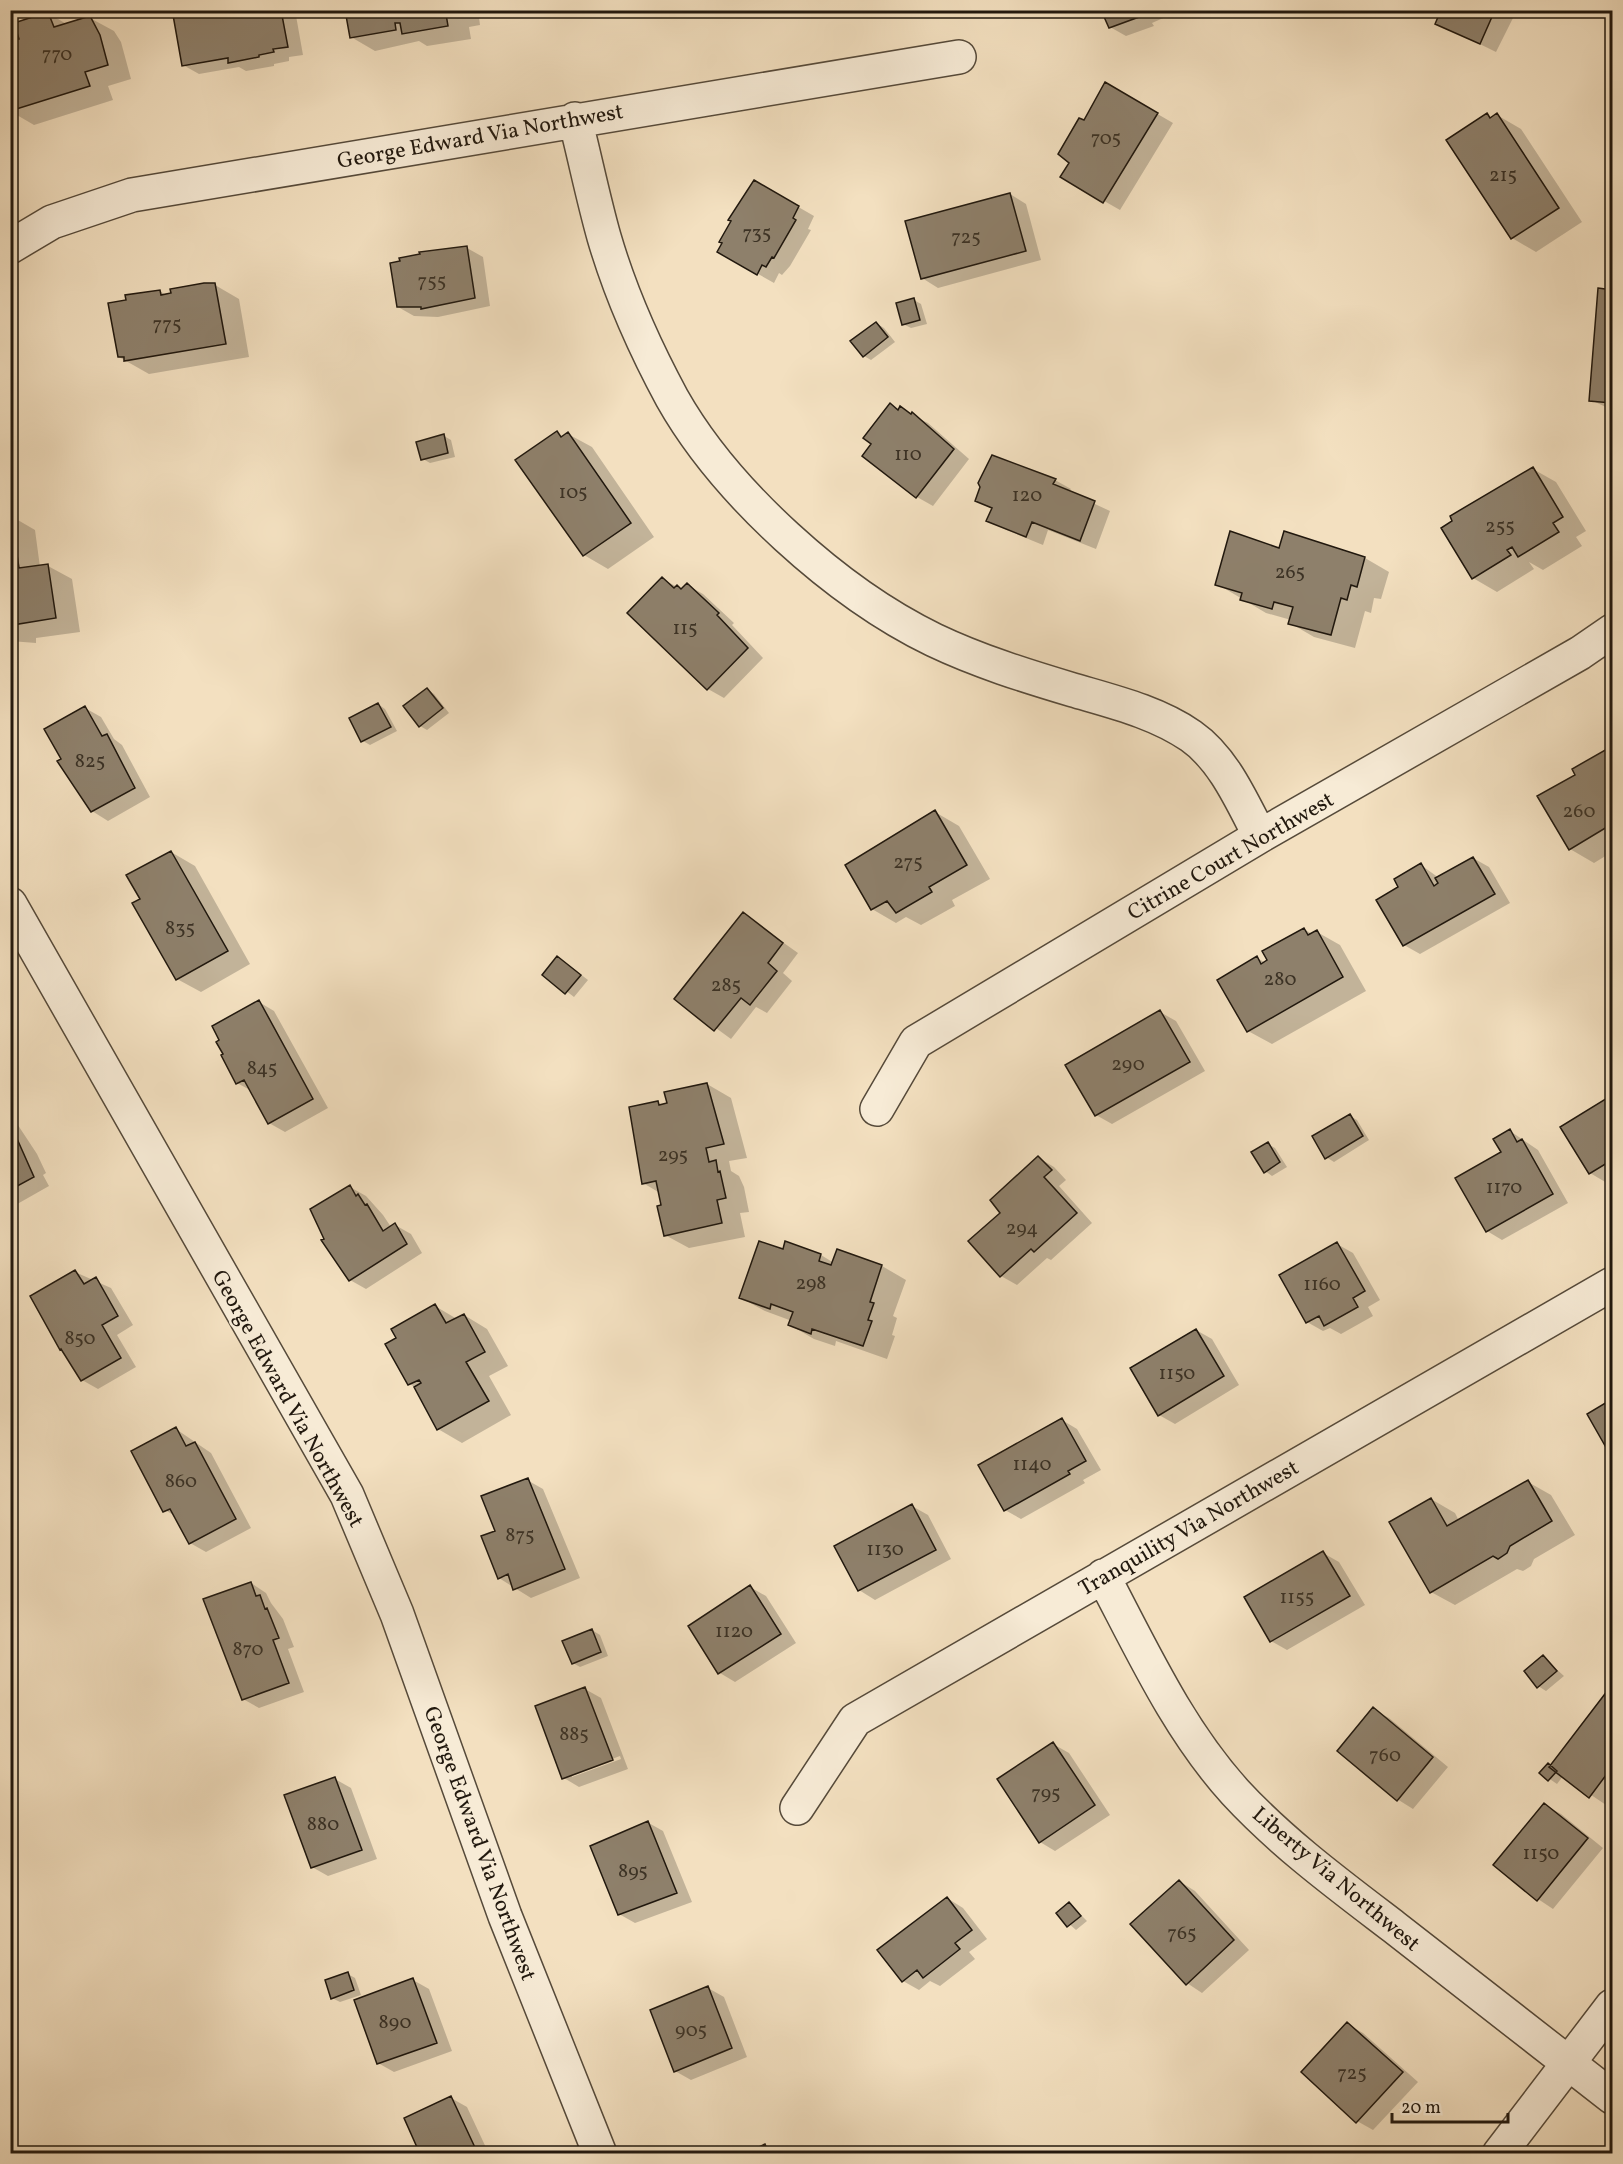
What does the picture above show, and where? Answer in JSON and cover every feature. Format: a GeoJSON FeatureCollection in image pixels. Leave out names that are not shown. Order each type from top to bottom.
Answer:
{"type":"FeatureCollection","features":[{"type":"Feature","properties":{"kind":"street","name":"George Edward Via Northwest"},"geometry":{"type":"LineString","coordinates":[[10,247],[52,222],[132,195],[575,119],[959,57]]}},
{"type":"Feature","properties":{"kind":"street"},"geometry":{"type":"LineString","coordinates":[[575,119],[605,238],[638,326],[673,400],[720,466],[784,537],[860,596],[933,640],[1011,672],[1145,711],[1193,737],[1227,774],[1260,836]]}},
{"type":"Feature","properties":{"kind":"street","name":"Citrine Court Northwest"},"geometry":{"type":"LineString","coordinates":[[877,1109],[916,1041],[1260,836],[1580,653],[1612,631]]}},
{"type":"Feature","properties":{"kind":"street","name":"George Edward Via Northwest"},"geometry":{"type":"LineString","coordinates":[[10,904],[347,1495],[397,1614],[506,1916],[600,2154]]}},
{"type":"Feature","properties":{"kind":"street","name":"Tranquility Via Northwest"},"geometry":{"type":"LineString","coordinates":[[797,1808],[855,1720],[1612,1284]]}},
{"type":"Feature","properties":{"kind":"street","name":"Liberty Via Northwest"},"geometry":{"type":"LineString","coordinates":[[1103,1576],[1163,1689],[1196,1742],[1235,1791],[1279,1835],[1328,1876],[1612,2097]]}},
{"type":"Feature","properties":{"kind":"street"},"geometry":{"type":"LineString","coordinates":[[1499,2154],[1612,2006]]}},
{"type":"Feature","properties":{"kind":"building"},"geometry":{"type":"Polygon","coordinates":[[[201,10],[281,10],[288,47],[273,49],[274,52],[259,55],[259,57],[228,63],[228,58],[182,66],[173,15],[201,10]]]}},
{"type":"Feature","properties":{"kind":"building"},"geometry":{"type":"Polygon","coordinates":[[[345,10],[457,10],[457,12],[446,14],[448,26],[402,34],[400,23],[395,23],[396,30],[350,38],[345,10]]]}},
{"type":"Feature","properties":{"kind":"building"},"geometry":{"type":"Polygon","coordinates":[[[1101,10],[1145,10],[1137,14],[1139,17],[1109,28],[1101,10]]]}},
{"type":"Feature","properties":{"kind":"building"},"geometry":{"type":"Polygon","coordinates":[[[1441,10],[1495,10],[1480,44],[1435,24],[1441,10]]]}},
{"type":"Feature","properties":{"kind":"building"},"geometry":{"type":"Polygon","coordinates":[[[48,12],[54,27],[90,16],[100,35],[108,65],[85,72],[90,86],[10,111],[10,41],[19,39],[14,23],[48,12]]]}},
{"type":"Feature","properties":{"kind":"building"},"geometry":{"type":"Polygon","coordinates":[[[1105,82],[1158,113],[1103,203],[1060,177],[1069,163],[1058,154],[1079,118],[1084,120],[1105,82]]]}},
{"type":"Feature","properties":{"kind":"building"},"geometry":{"type":"Polygon","coordinates":[[[1487,113],[1490,118],[1497,113],[1559,208],[1511,239],[1446,140],[1487,113]]]}},
{"type":"Feature","properties":{"kind":"building"},"geometry":{"type":"Polygon","coordinates":[[[754,180],[799,206],[793,218],[796,220],[774,258],[772,257],[766,267],[762,265],[757,275],[717,252],[722,243],[719,242],[731,221],[728,220],[754,180]]]}},
{"type":"Feature","properties":{"kind":"building"},"geometry":{"type":"Polygon","coordinates":[[[1010,193],[1026,251],[921,279],[905,221],[1010,193]]]}},
{"type":"Feature","properties":{"kind":"building"},"geometry":{"type":"Polygon","coordinates":[[[467,246],[475,298],[421,309],[421,307],[397,307],[390,263],[400,261],[399,258],[420,254],[419,252],[467,246]]]}},
{"type":"Feature","properties":{"kind":"building"},"geometry":{"type":"Polygon","coordinates":[[[215,283],[226,344],[124,361],[124,357],[118,357],[108,303],[126,300],[125,295],[160,290],[161,295],[171,293],[170,289],[215,283]]]}},
{"type":"Feature","properties":{"kind":"building"},"geometry":{"type":"Polygon","coordinates":[[[1598,288],[1612,290],[1612,403],[1589,401],[1598,288]]]}},
{"type":"Feature","properties":{"kind":"building"},"geometry":{"type":"Polygon","coordinates":[[[914,298],[920,320],[902,325],[896,303],[914,298]]]}},
{"type":"Feature","properties":{"kind":"building"},"geometry":{"type":"Polygon","coordinates":[[[876,322],[888,337],[863,357],[850,341],[876,322]]]}},
{"type":"Feature","properties":{"kind":"building"},"geometry":{"type":"Polygon","coordinates":[[[890,403],[898,410],[900,406],[911,414],[912,412],[954,449],[916,498],[862,456],[871,444],[863,438],[890,403]]]}},
{"type":"Feature","properties":{"kind":"building"},"geometry":{"type":"Polygon","coordinates":[[[557,431],[561,437],[568,432],[631,523],[583,556],[515,460],[557,431]]]}},
{"type":"Feature","properties":{"kind":"building"},"geometry":{"type":"Polygon","coordinates":[[[444,434],[448,453],[421,460],[416,442],[444,434]]]}},
{"type":"Feature","properties":{"kind":"building"},"geometry":{"type":"Polygon","coordinates":[[[992,455],[1056,479],[1053,484],[1095,501],[1080,541],[1032,522],[1026,537],[986,521],[992,508],[975,501],[980,487],[978,483],[992,455]]]}},
{"type":"Feature","properties":{"kind":"building"},"geometry":{"type":"Polygon","coordinates":[[[1533,467],[1563,517],[1553,523],[1559,532],[1518,557],[1512,547],[1507,550],[1511,555],[1472,579],[1441,528],[1452,521],[1450,516],[1533,467]]]}},
{"type":"Feature","properties":{"kind":"building"},"geometry":{"type":"Polygon","coordinates":[[[11,514],[19,568],[48,564],[56,618],[13,625],[13,630],[10,630],[11,514]]]}},
{"type":"Feature","properties":{"kind":"building"},"geometry":{"type":"Polygon","coordinates":[[[1230,531],[1279,548],[1284,531],[1365,557],[1357,587],[1351,585],[1347,600],[1341,598],[1331,635],[1288,624],[1293,607],[1274,602],[1272,609],[1240,600],[1242,593],[1215,585],[1230,531]]]}},
{"type":"Feature","properties":{"kind":"building"},"geometry":{"type":"Polygon","coordinates":[[[662,577],[674,588],[677,585],[681,589],[687,583],[719,613],[717,615],[748,648],[707,690],[627,613],[662,577]]]}},
{"type":"Feature","properties":{"kind":"building"},"geometry":{"type":"Polygon","coordinates":[[[427,688],[443,708],[419,727],[403,706],[427,688]]]}},
{"type":"Feature","properties":{"kind":"building"},"geometry":{"type":"Polygon","coordinates":[[[378,703],[391,727],[361,742],[349,718],[378,703]]]}},
{"type":"Feature","properties":{"kind":"building"},"geometry":{"type":"Polygon","coordinates":[[[85,706],[102,736],[107,734],[135,788],[91,812],[57,761],[61,759],[44,729],[85,706]]]}},
{"type":"Feature","properties":{"kind":"building"},"geometry":{"type":"Polygon","coordinates":[[[1607,749],[1612,758],[1612,824],[1569,850],[1537,796],[1575,775],[1572,769],[1607,749]]]}},
{"type":"Feature","properties":{"kind":"building"},"geometry":{"type":"Polygon","coordinates":[[[935,810],[967,865],[929,887],[932,892],[896,913],[887,901],[871,910],[845,865],[935,810]]]}},
{"type":"Feature","properties":{"kind":"building"},"geometry":{"type":"Polygon","coordinates":[[[171,851],[228,951],[176,980],[132,903],[140,899],[126,875],[171,851]]]}},
{"type":"Feature","properties":{"kind":"building"},"geometry":{"type":"Polygon","coordinates":[[[1473,857],[1495,894],[1403,946],[1376,900],[1398,887],[1394,879],[1421,863],[1434,886],[1438,883],[1435,878],[1473,857]]]}},
{"type":"Feature","properties":{"kind":"building"},"geometry":{"type":"Polygon","coordinates":[[[743,912],[783,943],[768,963],[777,971],[750,1005],[741,998],[714,1031],[674,999],[743,912]]]}},
{"type":"Feature","properties":{"kind":"building"},"geometry":{"type":"Polygon","coordinates":[[[1304,928],[1308,935],[1317,930],[1343,977],[1247,1032],[1217,980],[1257,956],[1261,964],[1267,960],[1262,951],[1304,928]]]}},
{"type":"Feature","properties":{"kind":"building"},"geometry":{"type":"Polygon","coordinates":[[[557,956],[581,975],[565,994],[542,975],[557,956]]]}},
{"type":"Feature","properties":{"kind":"building"},"geometry":{"type":"Polygon","coordinates":[[[259,1000],[313,1099],[268,1124],[244,1080],[236,1084],[221,1055],[223,1054],[216,1042],[219,1040],[212,1026],[259,1000]]]}},
{"type":"Feature","properties":{"kind":"building"},"geometry":{"type":"Polygon","coordinates":[[[1160,1010],[1190,1062],[1095,1116],[1065,1065],[1160,1010]]]}},
{"type":"Feature","properties":{"kind":"building"},"geometry":{"type":"Polygon","coordinates":[[[707,1083],[724,1144],[706,1148],[709,1162],[716,1160],[726,1198],[717,1200],[722,1223],[664,1236],[657,1206],[661,1205],[656,1181],[642,1184],[629,1107],[658,1101],[659,1105],[667,1103],[664,1092],[707,1083]]]}},
{"type":"Feature","properties":{"kind":"building"},"geometry":{"type":"Polygon","coordinates":[[[1612,1095],[1612,1160],[1589,1174],[1560,1127],[1612,1095]]]}},
{"type":"Feature","properties":{"kind":"building"},"geometry":{"type":"Polygon","coordinates":[[[1350,1114],[1363,1136],[1325,1159],[1312,1136],[1350,1114]]]}},
{"type":"Feature","properties":{"kind":"building"},"geometry":{"type":"Polygon","coordinates":[[[10,1123],[34,1177],[10,1190],[10,1123]]]}},
{"type":"Feature","properties":{"kind":"building"},"geometry":{"type":"Polygon","coordinates":[[[1510,1129],[1517,1142],[1522,1139],[1553,1194],[1486,1232],[1455,1178],[1501,1152],[1493,1139],[1510,1129]]]}},
{"type":"Feature","properties":{"kind":"building"},"geometry":{"type":"Polygon","coordinates":[[[1268,1142],[1280,1162],[1264,1173],[1251,1152],[1268,1142]]]}},
{"type":"Feature","properties":{"kind":"building"},"geometry":{"type":"Polygon","coordinates":[[[1038,1156],[1052,1170],[1044,1177],[1077,1213],[1034,1252],[1031,1249],[1000,1277],[968,1241],[1000,1213],[990,1200],[1038,1156]]]}},
{"type":"Feature","properties":{"kind":"building"},"geometry":{"type":"Polygon","coordinates":[[[350,1185],[356,1196],[358,1194],[365,1205],[367,1204],[383,1231],[395,1223],[407,1244],[349,1281],[321,1240],[324,1239],[310,1209],[350,1185]]]}},
{"type":"Feature","properties":{"kind":"building"},"geometry":{"type":"Polygon","coordinates":[[[759,1241],[783,1249],[785,1241],[821,1254],[819,1261],[831,1265],[837,1249],[882,1265],[870,1302],[874,1303],[868,1320],[872,1321],[863,1346],[812,1329],[811,1334],[788,1325],[793,1312],[771,1304],[770,1309],[739,1298],[759,1241]]]}},
{"type":"Feature","properties":{"kind":"building"},"geometry":{"type":"Polygon","coordinates":[[[1337,1242],[1365,1291],[1353,1298],[1358,1307],[1324,1326],[1319,1316],[1306,1323],[1279,1275],[1337,1242]]]}},
{"type":"Feature","properties":{"kind":"building"},"geometry":{"type":"Polygon","coordinates":[[[75,1270],[84,1284],[96,1277],[118,1316],[102,1325],[121,1358],[81,1381],[60,1350],[30,1296],[75,1270]]]}},
{"type":"Feature","properties":{"kind":"building"},"geometry":{"type":"Polygon","coordinates":[[[435,1304],[446,1323],[464,1314],[485,1352],[466,1362],[489,1401],[437,1430],[414,1387],[421,1383],[419,1380],[408,1385],[385,1344],[396,1338],[391,1329],[435,1304]]]}},
{"type":"Feature","properties":{"kind":"building"},"geometry":{"type":"Polygon","coordinates":[[[1196,1329],[1224,1376],[1158,1416],[1130,1368],[1196,1329]]]}},
{"type":"Feature","properties":{"kind":"building"},"geometry":{"type":"Polygon","coordinates":[[[1612,1399],[1612,1458],[1587,1414],[1612,1399]]]}},
{"type":"Feature","properties":{"kind":"building"},"geometry":{"type":"Polygon","coordinates":[[[1062,1418],[1086,1461],[1068,1471],[1070,1474],[1004,1511],[978,1465],[1062,1418]]]}},
{"type":"Feature","properties":{"kind":"building"},"geometry":{"type":"Polygon","coordinates":[[[176,1427],[186,1446],[195,1442],[236,1519],[189,1544],[170,1509],[163,1512],[131,1451],[176,1427]]]}},
{"type":"Feature","properties":{"kind":"building"},"geometry":{"type":"Polygon","coordinates":[[[528,1478],[565,1569],[513,1590],[508,1574],[498,1579],[481,1536],[495,1531],[481,1496],[528,1478]]]}},
{"type":"Feature","properties":{"kind":"building"},"geometry":{"type":"Polygon","coordinates":[[[1528,1480],[1552,1521],[1510,1546],[1507,1553],[1498,1559],[1493,1556],[1430,1593],[1389,1522],[1431,1498],[1447,1526],[1528,1480]]]}},
{"type":"Feature","properties":{"kind":"building"},"geometry":{"type":"Polygon","coordinates":[[[912,1504],[936,1550],[858,1591],[834,1546],[912,1504]]]}},
{"type":"Feature","properties":{"kind":"building"},"geometry":{"type":"Polygon","coordinates":[[[1323,1551],[1350,1596],[1270,1642],[1244,1597],[1323,1551]]]}},
{"type":"Feature","properties":{"kind":"building"},"geometry":{"type":"Polygon","coordinates":[[[251,1582],[256,1596],[260,1595],[265,1609],[267,1608],[279,1638],[273,1640],[289,1683],[242,1700],[203,1599],[251,1582]]]}},
{"type":"Feature","properties":{"kind":"building"},"geometry":{"type":"Polygon","coordinates":[[[750,1585],[781,1634],[718,1674],[688,1626],[750,1585]]]}},
{"type":"Feature","properties":{"kind":"building"},"geometry":{"type":"Polygon","coordinates":[[[592,1629],[601,1652],[572,1664],[562,1641],[592,1629]]]}},
{"type":"Feature","properties":{"kind":"building"},"geometry":{"type":"Polygon","coordinates":[[[1543,1655],[1557,1671],[1537,1688],[1524,1671],[1543,1655]]]}},
{"type":"Feature","properties":{"kind":"building"},"geometry":{"type":"Polygon","coordinates":[[[1611,1686],[1612,1767],[1589,1798],[1549,1767],[1611,1686]]]}},
{"type":"Feature","properties":{"kind":"building"},"geometry":{"type":"Polygon","coordinates":[[[585,1687],[613,1760],[562,1779],[535,1706],[585,1687]]]}},
{"type":"Feature","properties":{"kind":"building"},"geometry":{"type":"Polygon","coordinates":[[[1373,1707],[1433,1757],[1397,1801],[1337,1751],[1373,1707]]]}},
{"type":"Feature","properties":{"kind":"building"},"geometry":{"type":"Polygon","coordinates":[[[1053,1742],[1095,1805],[1039,1843],[997,1779],[1053,1742]]]}},
{"type":"Feature","properties":{"kind":"building"},"geometry":{"type":"Polygon","coordinates":[[[1548,1763],[1557,1771],[1548,1781],[1539,1773],[1548,1763]]]}},
{"type":"Feature","properties":{"kind":"building"},"geometry":{"type":"Polygon","coordinates":[[[335,1777],[362,1850],[311,1868],[284,1795],[335,1777]]]}},
{"type":"Feature","properties":{"kind":"building"},"geometry":{"type":"Polygon","coordinates":[[[1544,1803],[1588,1838],[1537,1901],[1493,1865],[1544,1803]]]}},
{"type":"Feature","properties":{"kind":"building"},"geometry":{"type":"Polygon","coordinates":[[[648,1821],[677,1893],[618,1915],[590,1846],[648,1821]]]}},
{"type":"Feature","properties":{"kind":"building"},"geometry":{"type":"Polygon","coordinates":[[[1179,1880],[1234,1940],[1186,1985],[1130,1924],[1179,1880]]]}},
{"type":"Feature","properties":{"kind":"building"},"geometry":{"type":"Polygon","coordinates":[[[947,1897],[972,1930],[955,1943],[960,1949],[923,1978],[917,1970],[902,1982],[877,1950],[947,1897]]]}},
{"type":"Feature","properties":{"kind":"building"},"geometry":{"type":"Polygon","coordinates":[[[1069,1902],[1081,1916],[1067,1927],[1056,1913],[1069,1902]]]}},
{"type":"Feature","properties":{"kind":"building"},"geometry":{"type":"Polygon","coordinates":[[[348,1972],[354,1990],[331,1999],[325,1980],[348,1972]]]}},
{"type":"Feature","properties":{"kind":"building"},"geometry":{"type":"Polygon","coordinates":[[[413,1978],[437,2043],[377,2064],[354,2000],[413,1978]]]}},
{"type":"Feature","properties":{"kind":"building"},"geometry":{"type":"Polygon","coordinates":[[[708,1986],[732,2048],[674,2072],[650,2010],[708,1986]]]}},
{"type":"Feature","properties":{"kind":"building"},"geometry":{"type":"Polygon","coordinates":[[[1347,2022],[1403,2072],[1356,2123],[1301,2072],[1347,2022]]]}},
{"type":"Feature","properties":{"kind":"building"},"geometry":{"type":"Polygon","coordinates":[[[451,2096],[478,2154],[420,2154],[404,2118],[451,2096]]]}},
{"type":"Feature","properties":{"kind":"building"},"geometry":{"type":"Polygon","coordinates":[[[765,2144],[769,2154],[744,2154],[765,2144]]]}}]}
